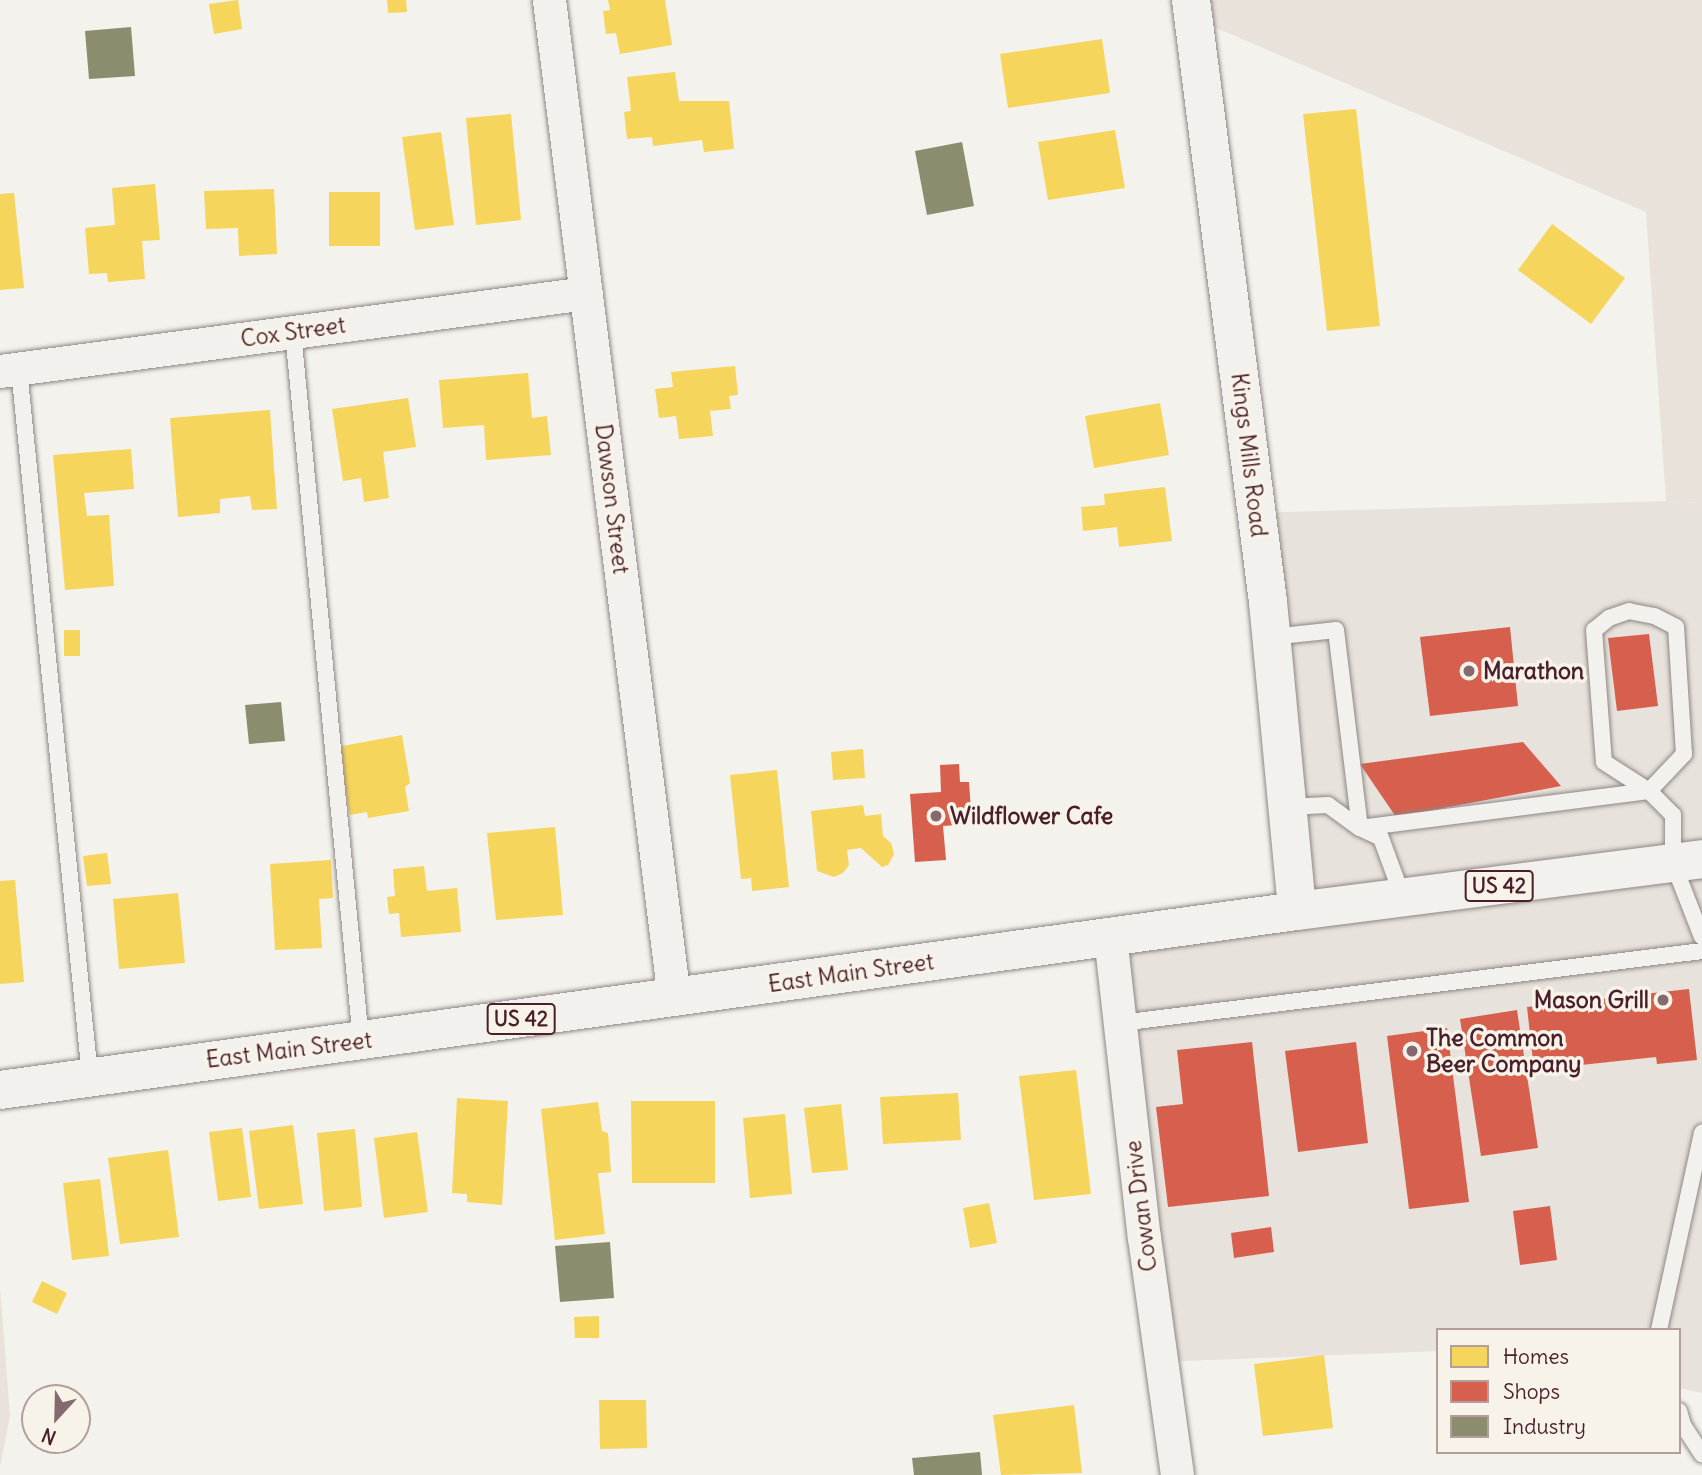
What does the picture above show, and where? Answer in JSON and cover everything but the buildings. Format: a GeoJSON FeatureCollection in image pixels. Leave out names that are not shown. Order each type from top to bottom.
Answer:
{"type":"FeatureCollection","features":[{"type":"Feature","properties":{"kind":"main road","name":"Kings Mills Road"},"geometry":{"type":"LineString","coordinates":[[1191,0],[1271,636],[1297,911]]}},
{"type":"Feature","properties":{"kind":"main road","name":"East Main Street"},"geometry":{"type":"LineString","coordinates":[[0,1090],[1111,936],[1688,861]]}},
{"type":"Feature","properties":{"kind":"street","name":"Dawson Street"},"geometry":{"type":"LineString","coordinates":[[549,0],[674,998]]}},
{"type":"Feature","properties":{"kind":"street","name":"Cox Street"},"geometry":{"type":"LineString","coordinates":[[10,370],[586,293]]}},
{"type":"Feature","properties":{"kind":"street","name":"Cowan Drive"},"geometry":{"type":"LineString","coordinates":[[1111,936],[1144,1237],[1177,1475]]}},
{"type":"Feature","properties":{"kind":"lane"},"geometry":{"type":"LineString","coordinates":[[293,332],[360,1041]]}},
{"type":"Feature","properties":{"kind":"lane"},"geometry":{"type":"LineString","coordinates":[[10,370],[90,1076]]}},
{"type":"Feature","properties":{"kind":"lane"},"geometry":{"type":"LineString","coordinates":[[1360,828],[1649,791],[1684,754],[1676,627],[1654,616],[1629,611],[1609,618],[1594,630],[1604,762],[1649,791],[1673,816],[1688,861],[1702,937]]}},
{"type":"Feature","properties":{"kind":"lane"},"geometry":{"type":"LineString","coordinates":[[1271,636],[1336,630],[1360,828]]}},
{"type":"Feature","properties":{"kind":"lane"},"geometry":{"type":"LineString","coordinates":[[1287,807],[1328,805],[1360,828],[1381,838],[1404,898]]}},
{"type":"Feature","properties":{"kind":"lane"},"geometry":{"type":"LineString","coordinates":[[1120,1023],[1702,951]]}},
{"type":"Feature","properties":{"kind":"lane"},"geometry":{"type":"LineString","coordinates":[[1659,1328],[1702,1133]]}},
{"type":"Feature","properties":{"kind":"lane"},"geometry":{"type":"LineString","coordinates":[[1681,1418],[1702,1454]]}},
{"type":"Feature","properties":{"kind":"shaded area"},"geometry":{"type":"Polygon","coordinates":[[[1191,0],[1702,0],[1702,503],[1666,501],[1646,212],[1193,18],[1191,0]]]}},
{"type":"Feature","properties":{"kind":"shaded area"},"geometry":{"type":"Polygon","coordinates":[[[1666,501],[1702,503],[1702,1393],[1681,1388],[1681,1328],[1436,1328],[1436,1351],[1161,1362],[1110,936],[1296,911],[1256,513],[1666,501]]]}},
{"type":"Feature","properties":{"kind":"shaded area"},"geometry":{"type":"Polygon","coordinates":[[[0,1287],[10,1416],[0,1467],[0,1287]]]}},
{"type":"Feature","properties":{"kind":"place","name":"Marathon"},"geometry":{"type":"Point","coordinates":[1469,671]}},
{"type":"Feature","properties":{"kind":"place","name":"Wildflower Cafe"},"geometry":{"type":"Point","coordinates":[936,816]}},
{"type":"Feature","properties":{"kind":"place","name":"Mason Grill"},"geometry":{"type":"Point","coordinates":[1663,1000]}},
{"type":"Feature","properties":{"kind":"place","name":"The Common Beer Company"},"geometry":{"type":"Point","coordinates":[1412,1051]}}]}
